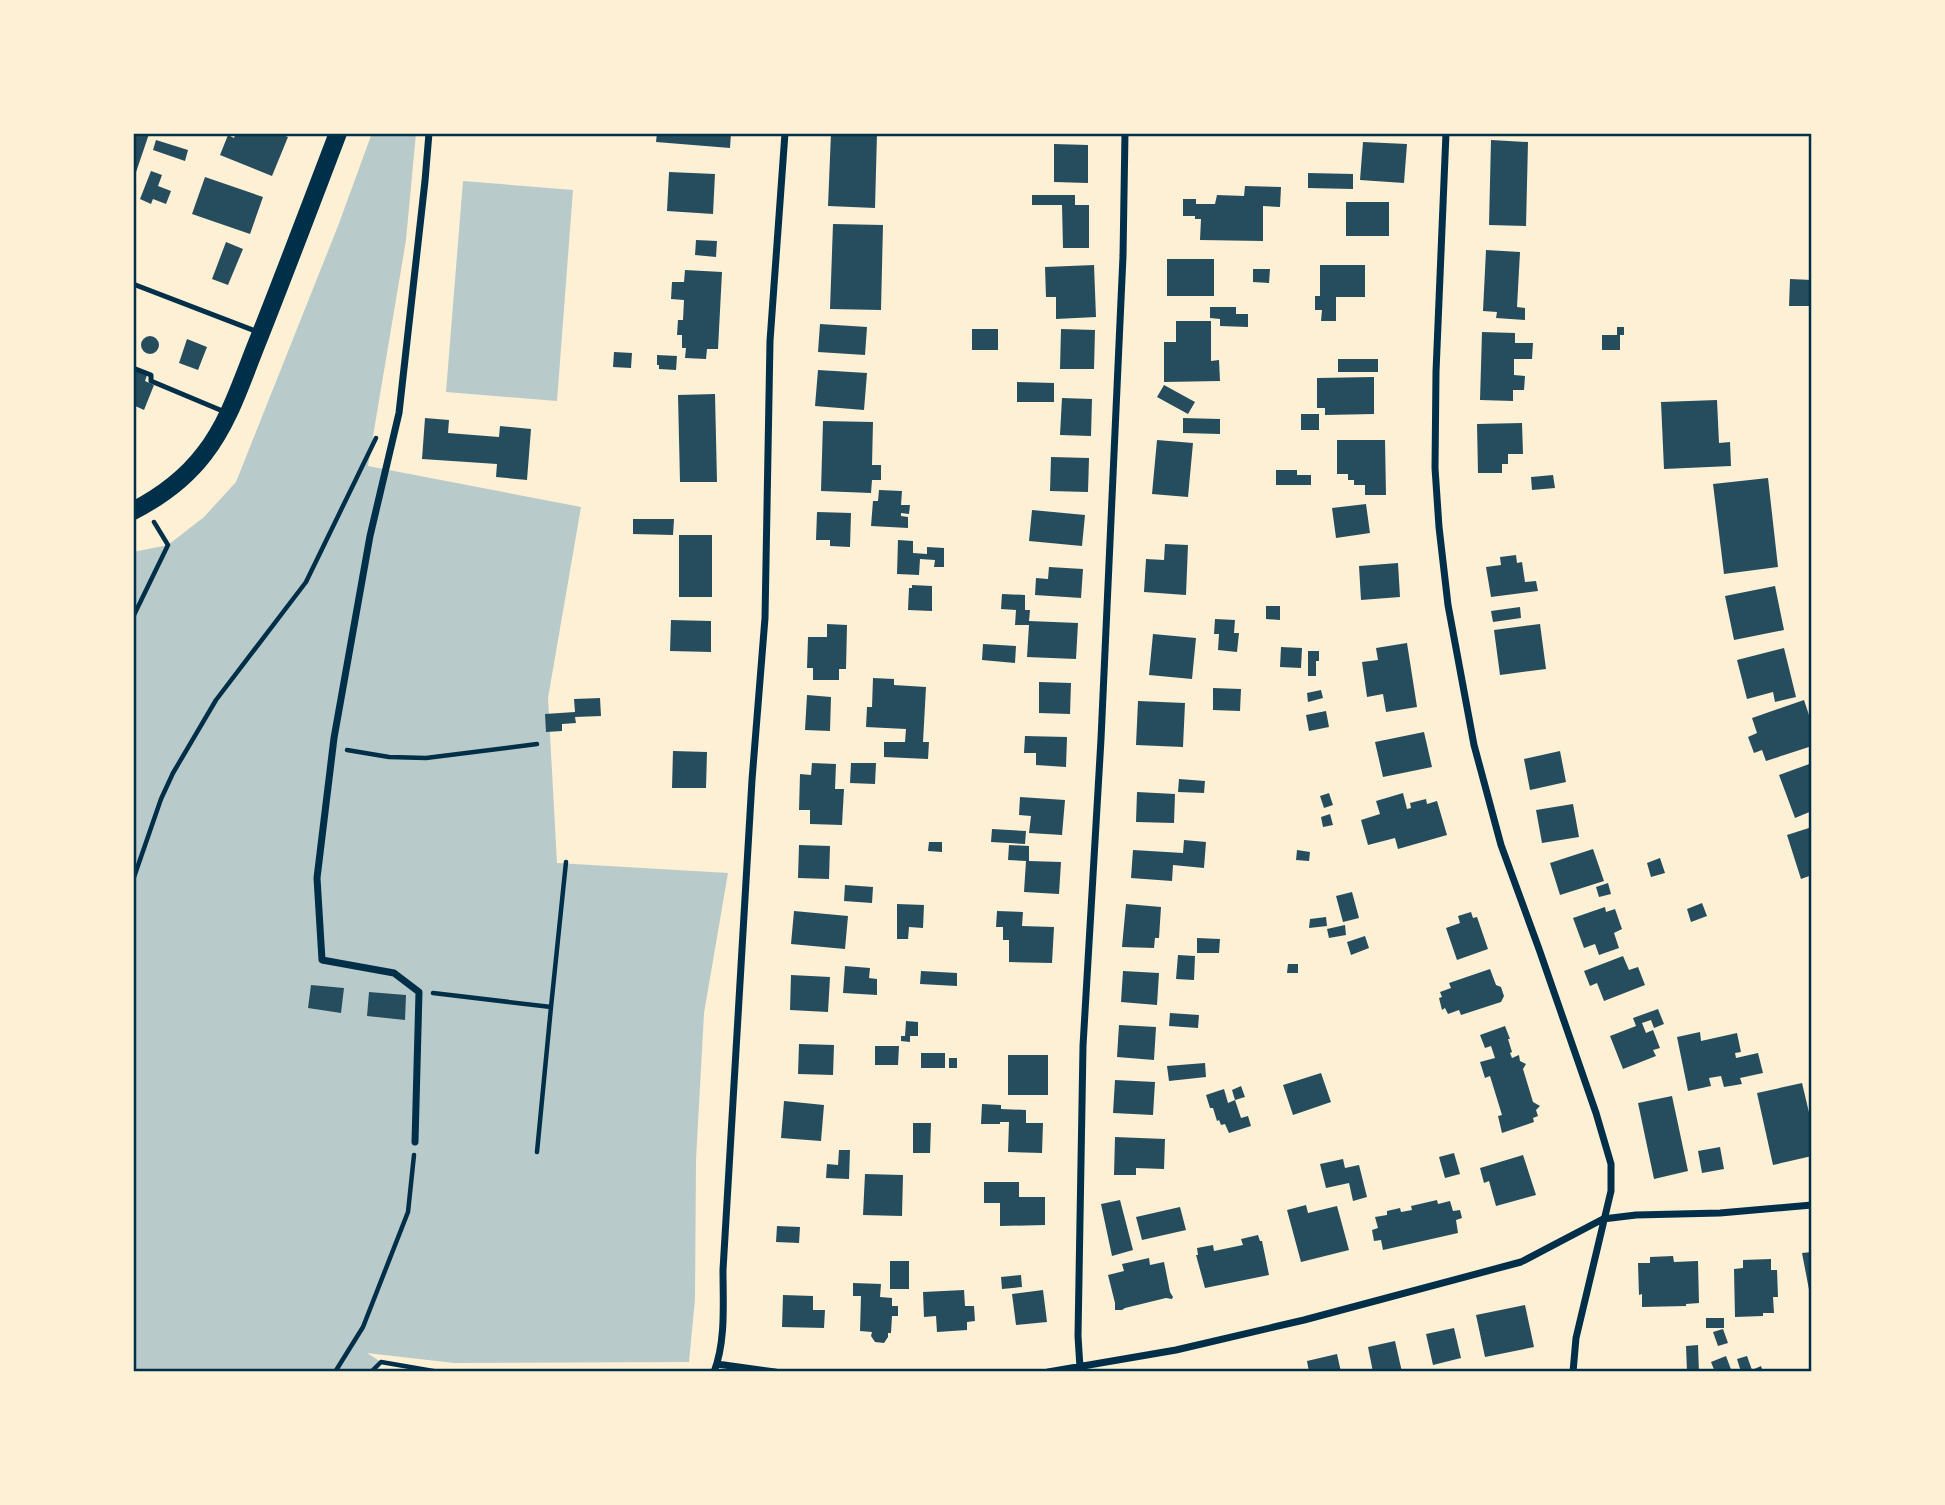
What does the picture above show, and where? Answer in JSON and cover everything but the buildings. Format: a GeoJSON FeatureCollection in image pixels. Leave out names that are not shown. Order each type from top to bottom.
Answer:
{"type":"FeatureCollection","features":[{"type":"Feature","properties":{"kind":"main road"},"geometry":{"type":"LineString","coordinates":[[139,508],[162,495],[183,478],[204,455],[218,433],[261,333],[338,133]]}},
{"type":"Feature","properties":{"kind":"street"},"geometry":{"type":"LineString","coordinates":[[415,1142],[419,992],[394,973],[322,960],[317,878],[333,747],[370,536],[399,413],[429,133]]}},
{"type":"Feature","properties":{"kind":"street"},"geometry":{"type":"LineString","coordinates":[[775,1372],[715,1368],[723,1323],[723,1270],[752,780],[765,618],[769,341],[785,133]]}},
{"type":"Feature","properties":{"kind":"street"},"geometry":{"type":"LineString","coordinates":[[1080,1368],[1078,1336],[1083,1046],[1102,725],[1123,256],[1125,133]]}},
{"type":"Feature","properties":{"kind":"street"},"geometry":{"type":"LineString","coordinates":[[1446,133],[1436,372],[1436,468],[1439,527],[1448,605],[1474,745],[1501,845],[1592,1101],[1611,1164],[1611,1191],[1576,1338],[1573,1372]]}},
{"type":"Feature","properties":{"kind":"street"},"geometry":{"type":"LineString","coordinates":[[1048,1372],[1176,1350],[1291,1323],[1521,1262],[1603,1219],[1636,1214],[1720,1213],[1812,1205]]}},
{"type":"Feature","properties":{"kind":"lane"},"geometry":{"type":"LineString","coordinates":[[133,284],[261,333]]}},
{"type":"Feature","properties":{"kind":"lane"},"geometry":{"type":"LineString","coordinates":[[133,368],[151,375],[151,381],[228,413]]}},
{"type":"Feature","properties":{"kind":"path"},"geometry":{"type":"LineString","coordinates":[[133,880],[161,799],[173,774],[216,700],[306,582],[381,428]]}},
{"type":"Feature","properties":{"kind":"path"},"geometry":{"type":"LineString","coordinates":[[133,617],[168,545],[139,508]]}},
{"type":"Feature","properties":{"kind":"path"},"geometry":{"type":"LineString","coordinates":[[333,747],[388,757],[426,758],[537,744]]}},
{"type":"Feature","properties":{"kind":"path"},"geometry":{"type":"LineString","coordinates":[[537,1152],[566,862]]}},
{"type":"Feature","properties":{"kind":"path"},"geometry":{"type":"LineString","coordinates":[[419,992],[551,1007]]}},
{"type":"Feature","properties":{"kind":"path"},"geometry":{"type":"LineString","coordinates":[[335,1372],[363,1327],[408,1212],[415,1142]]}},
{"type":"Feature","properties":{"kind":"path"},"geometry":{"type":"LineString","coordinates":[[371,1372],[381,1362],[439,1372]]}},
{"type":"Feature","properties":{"kind":"path"},"geometry":{"type":"LineString","coordinates":[[605,1372],[694,1372]]}},
{"type":"Feature","properties":{"kind":"shaded area"},"geometry":{"type":"Polygon","coordinates":[[[372,133],[416,133],[406,240],[368,466],[581,507],[548,698],[557,863],[728,873],[704,1013],[696,1160],[695,1299],[689,1362],[454,1363],[367,1353],[381,1362],[371,1372],[133,1372],[133,552],[168,545],[204,517],[236,482],[372,133]]]}},
{"type":"Feature","properties":{"kind":"shaded area"},"geometry":{"type":"Polygon","coordinates":[[[463,181],[573,190],[557,401],[446,392],[463,181]]]}}]}
